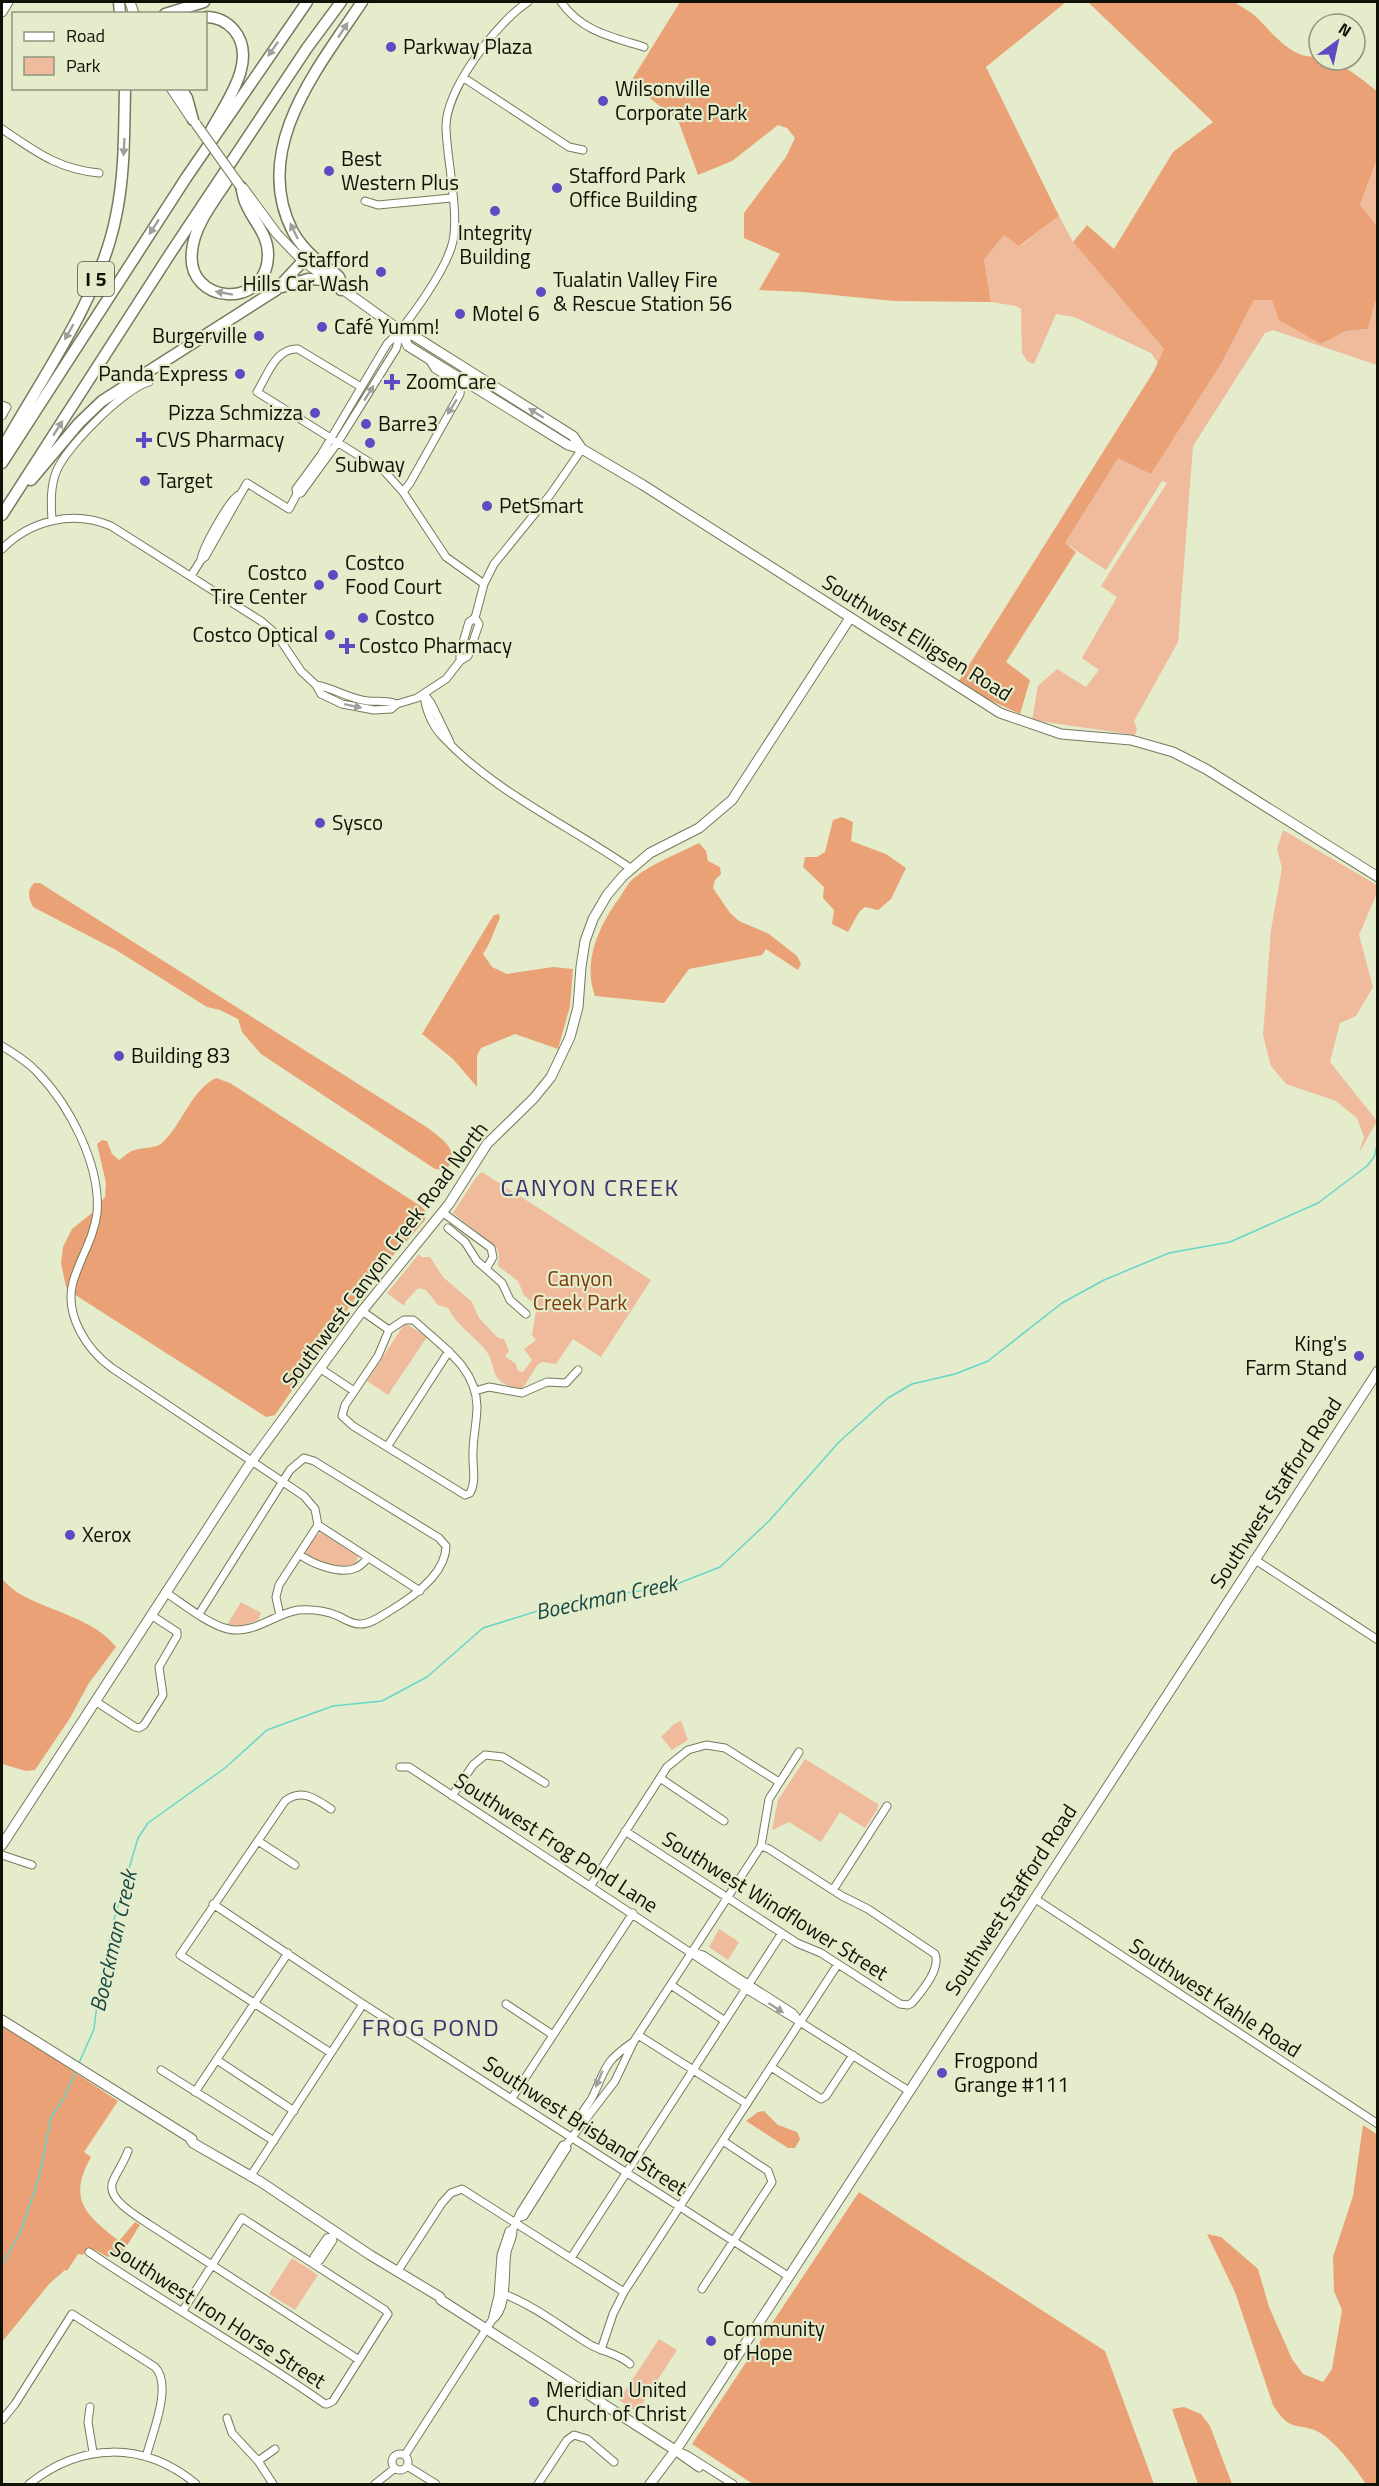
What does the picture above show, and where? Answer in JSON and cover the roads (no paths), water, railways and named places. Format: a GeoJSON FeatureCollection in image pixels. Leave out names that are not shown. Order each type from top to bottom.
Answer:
{"type":"FeatureCollection","features":[{"type":"Feature","properties":{"kind":"highway"},"geometry":{"type":"LineString","coordinates":[[172,12],[204,2]]}},
{"type":"Feature","properties":{"kind":"highway","name":"I 5"},"geometry":{"type":"LineString","coordinates":[[2,463],[186,178],[307,2]]}},
{"type":"Feature","properties":{"kind":"highway","name":"I 5"},"geometry":{"type":"LineString","coordinates":[[3,514],[265,112],[341,2]]}},
{"type":"Feature","properties":{"kind":"highway"},"geometry":{"type":"LineString","coordinates":[[341,290],[339,277],[304,248],[291,227],[282,196],[279,171],[285,133],[297,106],[362,2]]}},
{"type":"Feature","properties":{"kind":"highway","name":"I 5"},"geometry":{"type":"LineString","coordinates":[[186,178],[238,80],[243,57],[239,37],[231,27],[219,19],[207,17]]}},
{"type":"Feature","properties":{"kind":"highway","name":"I 5"},"geometry":{"type":"LineString","coordinates":[[2,449],[82,308],[104,260],[116,216],[120,190],[125,90]]}},
{"type":"Feature","properties":{"kind":"highway"},"geometry":{"type":"LineString","coordinates":[[182,90],[194,122]]}},
{"type":"Feature","properties":{"kind":"highway","name":"I 5"},"geometry":{"type":"LineString","coordinates":[[241,186],[247,207],[266,240],[268,262],[264,275],[255,286],[234,295],[223,294],[212,290],[199,279],[192,264],[192,250],[202,223],[265,112]]}},
{"type":"Feature","properties":{"kind":"highway","name":"I 5"},"geometry":{"type":"LineString","coordinates":[[276,290],[303,261]]}},
{"type":"Feature","properties":{"kind":"highway","name":"I 5"},"geometry":{"type":"LineString","coordinates":[[3,514],[74,428],[102,401],[276,290],[293,282],[308,279],[327,280]]}},
{"type":"Feature","properties":{"kind":"main road"},"geometry":{"type":"LineString","coordinates":[[2,12],[8,2]]}},
{"type":"Feature","properties":{"kind":"main road","name":"Southwest Elligsen Road"},"geometry":{"type":"LineString","coordinates":[[172,90],[241,186],[278,234],[303,261],[401,331],[414,336],[573,436],[582,449]]}},
{"type":"Feature","properties":{"kind":"main road","name":"Southwest Elligsen Road"},"geometry":{"type":"LineString","coordinates":[[401,331],[408,346],[568,446],[582,449],[643,485],[986,705],[1017,720],[1060,734],[1118,738],[1146,743],[1195,763],[1377,877]]}},
{"type":"Feature","properties":{"kind":"main road","name":"Southwest Canyon Creek Road North"},"geometry":{"type":"LineString","coordinates":[[2,1845],[252,1461],[321,1370],[362,1311],[442,1212],[487,1144],[539,1093],[558,1064],[576,1018],[581,961],[590,925],[607,895],[630,868],[650,853],[689,835],[709,822],[732,800],[850,618]]}},
{"type":"Feature","properties":{"kind":"main road","name":"Southwest Stafford Road"},"geometry":{"type":"LineString","coordinates":[[650,2484],[675,2450],[1377,1371]]}},
{"type":"Feature","properties":{"kind":"main road"},"geometry":{"type":"LineString","coordinates":[[2,2020],[209,2149],[333,2234],[397,2272],[417,2288],[441,2300],[675,2450]]}},
{"type":"Feature","properties":{"kind":"street"},"geometry":{"type":"LineString","coordinates":[[335,440],[361,387],[387,344],[401,331],[444,264],[451,248],[454,224],[446,127],[447,112],[452,98],[495,30],[511,13],[528,2]]}},
{"type":"Feature","properties":{"kind":"street"},"geometry":{"type":"LineString","coordinates":[[561,2],[581,24],[644,47]]}},
{"type":"Feature","properties":{"kind":"street"},"geometry":{"type":"LineString","coordinates":[[464,78],[569,147],[583,150]]}},
{"type":"Feature","properties":{"kind":"street"},"geometry":{"type":"LineString","coordinates":[[2,129],[55,163],[72,169],[99,172]]}},
{"type":"Feature","properties":{"kind":"street"},"geometry":{"type":"LineString","coordinates":[[365,201],[378,205],[452,198]]}},
{"type":"Feature","properties":{"kind":"street"},"geometry":{"type":"LineString","coordinates":[[191,576],[201,560],[206,557],[247,483],[289,509],[396,349],[401,331]]}},
{"type":"Feature","properties":{"kind":"street"},"geometry":{"type":"LineString","coordinates":[[361,387],[298,349],[290,348],[281,353],[257,392],[385,472],[403,492],[447,557],[484,584]]}},
{"type":"Feature","properties":{"kind":"street"},"geometry":{"type":"LineString","coordinates":[[403,492],[460,394],[461,387],[435,369],[429,359]]}},
{"type":"Feature","properties":{"kind":"street"},"geometry":{"type":"LineString","coordinates":[[52,520],[53,482],[64,458],[106,412],[133,390],[149,382]]}},
{"type":"Feature","properties":{"kind":"street"},"geometry":{"type":"LineString","coordinates":[[2,416],[4,406]]}},
{"type":"Feature","properties":{"kind":"street"},"geometry":{"type":"LineString","coordinates":[[2,549],[26,530],[52,520],[77,519],[106,524],[123,532],[277,634],[301,671],[316,685],[321,694],[355,707],[391,709],[397,704],[424,694],[446,679],[460,661],[468,656],[478,624],[475,618],[484,584],[503,551],[540,508],[582,449]]}},
{"type":"Feature","properties":{"kind":"street"},"geometry":{"type":"LineString","coordinates":[[424,694],[429,716],[442,736],[480,771],[630,868]]}},
{"type":"Feature","properties":{"kind":"street"},"geometry":{"type":"LineString","coordinates":[[2,1046],[26,1062],[44,1079],[74,1124],[90,1160],[97,1190],[97,1212],[90,1243],[74,1279],[71,1297],[77,1323],[88,1346],[112,1368],[308,1499],[316,1512],[318,1525],[276,1591],[280,1616]]}},
{"type":"Feature","properties":{"kind":"street"},"geometry":{"type":"LineString","coordinates":[[442,1212],[491,1248],[493,1257],[486,1269]]}},
{"type":"Feature","properties":{"kind":"street"},"geometry":{"type":"LineString","coordinates":[[448,1228],[465,1242],[477,1261],[502,1283],[510,1300],[526,1314]]}},
{"type":"Feature","properties":{"kind":"street"},"geometry":{"type":"LineString","coordinates":[[362,1311],[389,1330]]}},
{"type":"Feature","properties":{"kind":"street"},"geometry":{"type":"LineString","coordinates":[[404,1320],[414,1320],[461,1364],[475,1391],[477,1407],[473,1454],[474,1481],[470,1493],[460,1494],[353,1426],[342,1416],[342,1411],[378,1356],[389,1330],[404,1320]]}},
{"type":"Feature","properties":{"kind":"street"},"geometry":{"type":"LineString","coordinates":[[387,1447],[449,1352]]}},
{"type":"Feature","properties":{"kind":"street"},"geometry":{"type":"LineString","coordinates":[[321,1370],[354,1391]]}},
{"type":"Feature","properties":{"kind":"street"},"geometry":{"type":"LineString","coordinates":[[475,1391],[489,1388],[527,1393],[547,1382],[566,1383],[578,1370]]}},
{"type":"Feature","properties":{"kind":"street"},"geometry":{"type":"LineString","coordinates":[[165,1592],[199,1614],[218,1626],[236,1630],[245,1630],[294,1611],[314,1610],[328,1612],[354,1624],[364,1624],[401,1605],[420,1591],[444,1558],[446,1546],[443,1541],[309,1459],[299,1460],[199,1614]]}},
{"type":"Feature","properties":{"kind":"street"},"geometry":{"type":"LineString","coordinates":[[318,1525],[420,1591]]}},
{"type":"Feature","properties":{"kind":"street"},"geometry":{"type":"LineString","coordinates":[[299,1554],[311,1562],[349,1570],[361,1566],[368,1558]]}},
{"type":"Feature","properties":{"kind":"street"},"geometry":{"type":"LineString","coordinates":[[1254,1559],[1377,1640]]}},
{"type":"Feature","properties":{"kind":"street"},"geometry":{"type":"LineString","coordinates":[[95,1701],[139,1728],[163,1695],[159,1667],[177,1636],[177,1632],[151,1615]]}},
{"type":"Feature","properties":{"kind":"street"},"geometry":{"type":"LineString","coordinates":[[591,1885],[667,1767],[680,1755],[696,1747],[716,1745],[735,1753],[779,1782]]}},
{"type":"Feature","properties":{"kind":"street"},"geometry":{"type":"LineString","coordinates":[[578,2127],[584,2124],[603,2094],[615,2081],[636,2038],[761,1846],[767,1804],[799,1752]]}},
{"type":"Feature","properties":{"kind":"street"},"geometry":{"type":"LineString","coordinates":[[452,1796],[473,1765],[486,1755],[508,1759],[544,1783]]}},
{"type":"Feature","properties":{"kind":"street","name":"Southwest Frog Pond Lane"},"geometry":{"type":"LineString","coordinates":[[400,1767],[409,1767],[693,1952],[703,1955],[800,2022],[909,2091]]}},
{"type":"Feature","properties":{"kind":"street"},"geometry":{"type":"LineString","coordinates":[[660,1778],[724,1821]]}},
{"type":"Feature","properties":{"kind":"street"},"geometry":{"type":"LineString","coordinates":[[331,1809],[308,1795],[298,1794],[282,1805],[180,1954],[331,2054]]}},
{"type":"Feature","properties":{"kind":"street"},"geometry":{"type":"LineString","coordinates":[[761,1846],[833,1890],[887,1806]]}},
{"type":"Feature","properties":{"kind":"street","name":"Southwest Windflower Street"},"geometry":{"type":"LineString","coordinates":[[626,1831],[782,1933],[900,2004],[908,2005],[915,2000],[935,1968],[937,1959],[931,1951],[884,1919],[833,1890]]}},
{"type":"Feature","properties":{"kind":"street"},"geometry":{"type":"LineString","coordinates":[[258,1841],[295,1865]]}},
{"type":"Feature","properties":{"kind":"street"},"geometry":{"type":"LineString","coordinates":[[2,1855],[33,1865]]}},
{"type":"Feature","properties":{"kind":"street","name":"Southwest Kahle Road"},"geometry":{"type":"LineString","coordinates":[[1034,1898],[1377,2124]]}},
{"type":"Feature","properties":{"kind":"street","name":"Southwest Brisband Street"},"geometry":{"type":"LineString","coordinates":[[213,1904],[363,2004],[788,2276]]}},
{"type":"Feature","properties":{"kind":"street"},"geometry":{"type":"LineString","coordinates":[[512,2098],[633,1913]]}},
{"type":"Feature","properties":{"kind":"street"},"geometry":{"type":"LineString","coordinates":[[571,2258],[782,1933]]}},
{"type":"Feature","properties":{"kind":"street"},"geometry":{"type":"LineString","coordinates":[[195,2092],[288,1953]]}},
{"type":"Feature","properties":{"kind":"street"},"geometry":{"type":"LineString","coordinates":[[601,2349],[613,2314],[624,2292],[837,1964]]}},
{"type":"Feature","properties":{"kind":"street"},"geometry":{"type":"LineString","coordinates":[[671,1985],[725,2021]]}},
{"type":"Feature","properties":{"kind":"street"},"geometry":{"type":"LineString","coordinates":[[252,2178],[363,2004]]}},
{"type":"Feature","properties":{"kind":"street"},"geometry":{"type":"LineString","coordinates":[[506,2004],[554,2035]]}},
{"type":"Feature","properties":{"kind":"street"},"geometry":{"type":"LineString","coordinates":[[636,2038],[694,2070],[747,2104]]}},
{"type":"Feature","properties":{"kind":"street"},"geometry":{"type":"LineString","coordinates":[[492,2320],[496,2318],[504,2294],[508,2249],[520,2213],[563,2145],[566,2145],[578,2127],[578,2119],[591,2099],[606,2065],[636,2038]]}},
{"type":"Feature","properties":{"kind":"street"},"geometry":{"type":"LineString","coordinates":[[821,2099],[826,2096],[853,2055]]}},
{"type":"Feature","properties":{"kind":"street"},"geometry":{"type":"LineString","coordinates":[[217,2060],[294,2111]]}},
{"type":"Feature","properties":{"kind":"street"},"geometry":{"type":"LineString","coordinates":[[771,2067],[821,2099]]}},
{"type":"Feature","properties":{"kind":"street"},"geometry":{"type":"LineString","coordinates":[[161,2070],[274,2141]]}},
{"type":"Feature","properties":{"kind":"street"},"geometry":{"type":"LineString","coordinates":[[821,2099],[821,2108]]}},
{"type":"Feature","properties":{"kind":"street"},"geometry":{"type":"LineString","coordinates":[[702,2289],[770,2186],[772,2178],[768,2171],[723,2141]]}},
{"type":"Feature","properties":{"kind":"street"},"geometry":{"type":"LineString","coordinates":[[128,2151],[112,2183],[114,2197],[151,2226],[212,2265],[359,2360],[388,2314],[386,2310],[242,2218],[212,2265],[182,2312]]}},
{"type":"Feature","properties":{"kind":"street"},"geometry":{"type":"LineString","coordinates":[[397,2272],[442,2203],[455,2190],[465,2189],[624,2292]]}},
{"type":"Feature","properties":{"kind":"street"},"geometry":{"type":"LineString","coordinates":[[405,2456],[492,2320],[498,2296],[501,2255],[505,2237],[516,2223]]}},
{"type":"Feature","properties":{"kind":"street"},"geometry":{"type":"LineString","coordinates":[[314,2264],[314,2257],[328,2237],[333,2234]]}},
{"type":"Feature","properties":{"kind":"street","name":"Southwest Iron Horse Street"},"geometry":{"type":"LineString","coordinates":[[89,2252],[325,2404],[329,2404],[359,2360]]}},
{"type":"Feature","properties":{"kind":"street"},"geometry":{"type":"LineString","coordinates":[[504,2294],[528,2306],[591,2346],[620,2355],[630,2364]]}},
{"type":"Feature","properties":{"kind":"street"},"geometry":{"type":"LineString","coordinates":[[2,2420],[72,2314],[155,2367],[162,2376],[163,2392],[146,2457]]}},
{"type":"Feature","properties":{"kind":"street"},"geometry":{"type":"LineString","coordinates":[[90,2407],[88,2422],[93,2452]]}},
{"type":"Feature","properties":{"kind":"street"},"geometry":{"type":"LineString","coordinates":[[227,2418],[231,2433],[258,2461],[273,2484]]}},
{"type":"Feature","properties":{"kind":"street"},"geometry":{"type":"LineString","coordinates":[[538,2484],[567,2440],[574,2435],[587,2439],[614,2462]]}},
{"type":"Feature","properties":{"kind":"street"},"geometry":{"type":"LineString","coordinates":[[258,2461],[275,2449]]}},
{"type":"Feature","properties":{"kind":"street"},"geometry":{"type":"LineString","coordinates":[[675,2450],[724,2484]]}},
{"type":"Feature","properties":{"kind":"street"},"geometry":{"type":"LineString","coordinates":[[675,2450],[687,2454],[733,2484]]}},
{"type":"Feature","properties":{"kind":"street"},"geometry":{"type":"LineString","coordinates":[[29,2484],[55,2466],[93,2452],[146,2457],[175,2469],[196,2484]]}},
{"type":"Feature","properties":{"kind":"street"},"geometry":{"type":"LineString","coordinates":[[400,2454],[405,2456],[408,2460],[407,2466],[402,2470],[395,2468],[393,2458],[400,2454]]}},
{"type":"Feature","properties":{"kind":"street"},"geometry":{"type":"LineString","coordinates":[[407,2466],[436,2484]]}},
{"type":"Feature","properties":{"kind":"street"},"geometry":{"type":"LineString","coordinates":[[375,2484],[395,2468]]}},
{"type":"Feature","properties":{"kind":"waterway","name":"Boeckman Creek"},"geometry":{"type":"LineString","coordinates":[[79,2063],[94,2029],[99,1988],[115,1916],[138,1838],[148,1823],[225,1768],[267,1730],[333,1706],[382,1701],[427,1677],[483,1628],[573,1600],[669,1587],[720,1567],[769,1521],[839,1442],[888,1398],[912,1384],[955,1374],[988,1361],[1062,1303],[1104,1280],[1169,1253],[1230,1242],[1318,1203],[1367,1166],[1374,1157],[1378,1142]]}},
{"type":"Feature","properties":{"kind":"waterway","name":"Boeckman Creek"},"geometry":{"type":"LineString","coordinates":[[2,2265],[21,2231],[40,2174],[51,2117],[64,2098],[76,2070]]}},
{"type":"Feature","properties":{"kind":"place","name":"Parkway Plaza"},"geometry":{"type":"Point","coordinates":[391,47]}},
{"type":"Feature","properties":{"kind":"place","name":"Wilsonville Corporate Park"},"geometry":{"type":"Point","coordinates":[603,101]}},
{"type":"Feature","properties":{"kind":"place","name":"Best Western Plus"},"geometry":{"type":"Point","coordinates":[329,171]}},
{"type":"Feature","properties":{"kind":"place","name":"Stafford Park Office Building"},"geometry":{"type":"Point","coordinates":[557,188]}},
{"type":"Feature","properties":{"kind":"place","name":"Integrity Building"},"geometry":{"type":"Point","coordinates":[495,211]}},
{"type":"Feature","properties":{"kind":"place","name":"Stafford Hills Car Wash"},"geometry":{"type":"Point","coordinates":[381,272]}},
{"type":"Feature","properties":{"kind":"place","name":"Tualatin Valley Fire & Rescue Station 56"},"geometry":{"type":"Point","coordinates":[541,292]}},
{"type":"Feature","properties":{"kind":"place","name":"Motel 6"},"geometry":{"type":"Point","coordinates":[460,314]}},
{"type":"Feature","properties":{"kind":"place","name":"Café Yumm!"},"geometry":{"type":"Point","coordinates":[322,327]}},
{"type":"Feature","properties":{"kind":"place","name":"Burgerville"},"geometry":{"type":"Point","coordinates":[259,336]}},
{"type":"Feature","properties":{"kind":"place","name":"Panda Express"},"geometry":{"type":"Point","coordinates":[240,374]}},
{"type":"Feature","properties":{"kind":"place","name":"ZoomCare"},"geometry":{"type":"Point","coordinates":[392,382]}},
{"type":"Feature","properties":{"kind":"place","name":"Pizza Schmizza"},"geometry":{"type":"Point","coordinates":[315,413]}},
{"type":"Feature","properties":{"kind":"place","name":"Barre3"},"geometry":{"type":"Point","coordinates":[366,424]}},
{"type":"Feature","properties":{"kind":"place","name":"CVS Pharmacy"},"geometry":{"type":"Point","coordinates":[144,440]}},
{"type":"Feature","properties":{"kind":"place","name":"Subway"},"geometry":{"type":"Point","coordinates":[370,443]}},
{"type":"Feature","properties":{"kind":"place","name":"Target"},"geometry":{"type":"Point","coordinates":[145,481]}},
{"type":"Feature","properties":{"kind":"place","name":"PetSmart"},"geometry":{"type":"Point","coordinates":[487,506]}},
{"type":"Feature","properties":{"kind":"place","name":"Costco Food Court"},"geometry":{"type":"Point","coordinates":[333,575]}},
{"type":"Feature","properties":{"kind":"place","name":"Costco Tire Center"},"geometry":{"type":"Point","coordinates":[319,585]}},
{"type":"Feature","properties":{"kind":"place","name":"Costco"},"geometry":{"type":"Point","coordinates":[363,618]}},
{"type":"Feature","properties":{"kind":"place","name":"Costco Optical"},"geometry":{"type":"Point","coordinates":[330,635]}},
{"type":"Feature","properties":{"kind":"place","name":"Costco Pharmacy"},"geometry":{"type":"Point","coordinates":[347,646]}},
{"type":"Feature","properties":{"kind":"place","name":"Sysco"},"geometry":{"type":"Point","coordinates":[320,823]}},
{"type":"Feature","properties":{"kind":"place","name":"Building 83"},"geometry":{"type":"Point","coordinates":[119,1056]}},
{"type":"Feature","properties":{"kind":"place","name":"King's Farm Stand"},"geometry":{"type":"Point","coordinates":[1359,1356]}},
{"type":"Feature","properties":{"kind":"place","name":"Xerox"},"geometry":{"type":"Point","coordinates":[70,1535]}},
{"type":"Feature","properties":{"kind":"place","name":"Frogpond Grange #111"},"geometry":{"type":"Point","coordinates":[942,2073]}},
{"type":"Feature","properties":{"kind":"place","name":"Community of Hope"},"geometry":{"type":"Point","coordinates":[711,2341]}},
{"type":"Feature","properties":{"kind":"place","name":"Meridian United Church of Christ"},"geometry":{"type":"Point","coordinates":[534,2402]}},
{"type":"Feature","properties":{"kind":"district","name":"CANYON CREEK"},"geometry":{"type":"Point","coordinates":[590,1188]}},
{"type":"Feature","properties":{"kind":"district","name":"FROG POND"},"geometry":{"type":"Point","coordinates":[431,2028]}},
{"type":"Feature","properties":{"kind":"park label","name":"Canyon Creek Park"},"geometry":{"type":"Point","coordinates":[580,1291]}}]}
